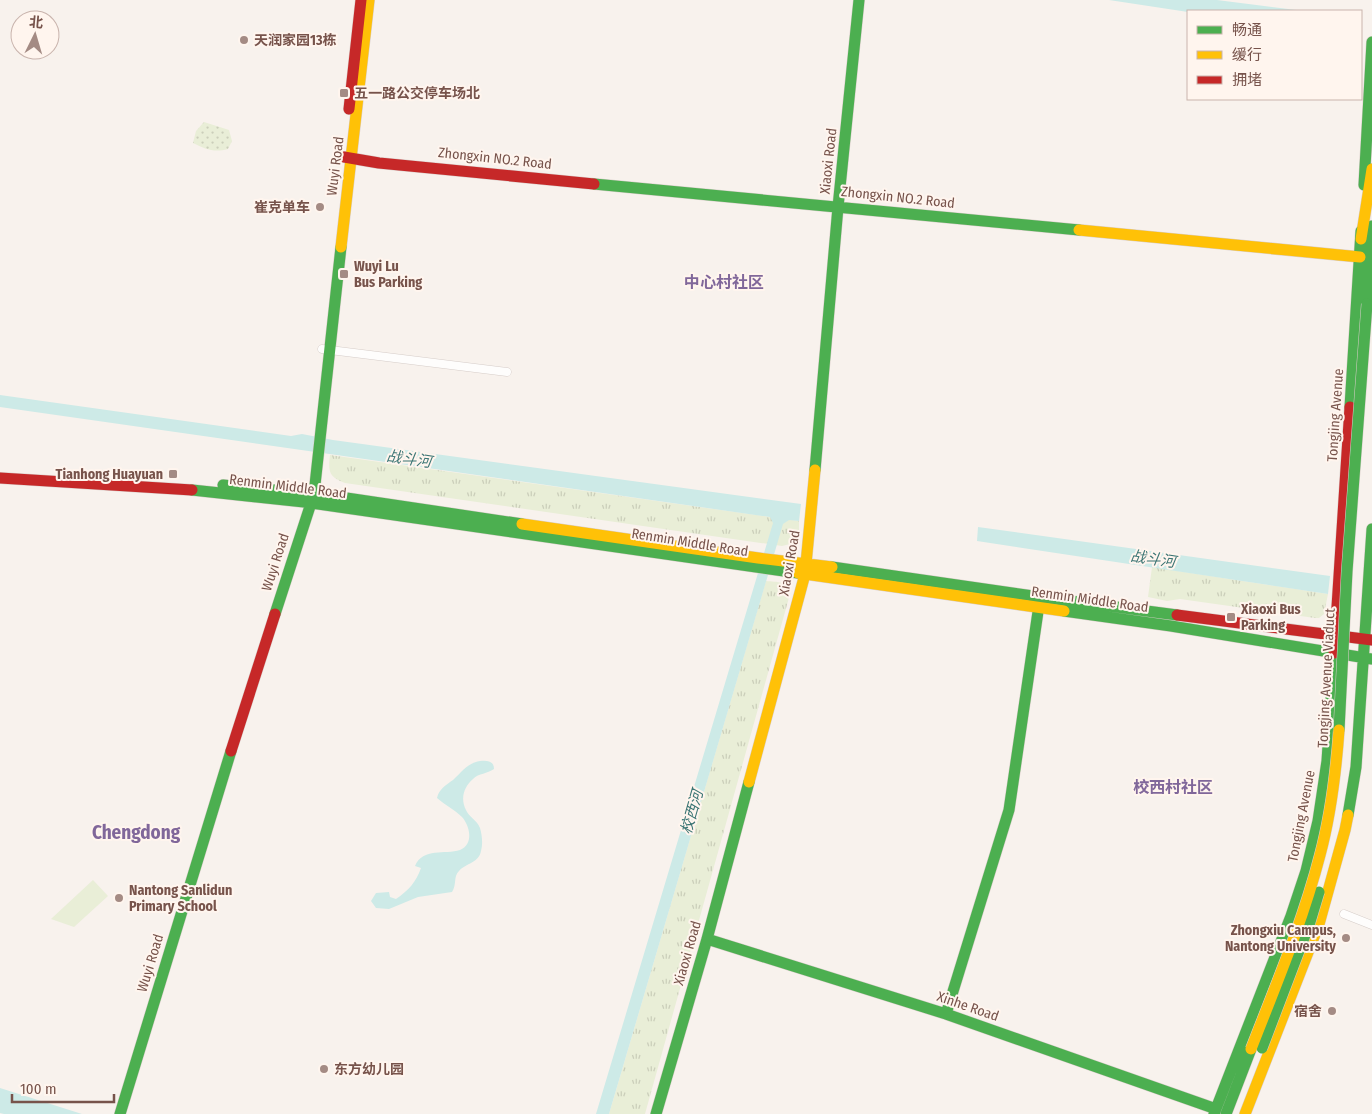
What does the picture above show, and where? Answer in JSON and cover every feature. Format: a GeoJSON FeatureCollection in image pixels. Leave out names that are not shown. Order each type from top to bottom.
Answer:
{"type":"FeatureCollection","features":[{"type":"Feature","properties":{"kind":"main road","name":"Wuyi Road"},"geometry":{"type":"LineString","coordinates":[[120,1114],[230,750],[309,498],[348,158],[361,0]]}},
{"type":"Feature","properties":{"kind":"main road","name":"Wuyi Road"},"geometry":{"type":"LineString","coordinates":[[317,436],[322,349],[369,0]]}},
{"type":"Feature","properties":{"kind":"main road","name":"Xiaoxi Road"},"geometry":{"type":"LineString","coordinates":[[656,1114],[708,939],[806,569],[838,207],[859,0]]}},
{"type":"Feature","properties":{"kind":"main road"},"geometry":{"type":"LineString","coordinates":[[1361,239],[1372,42]]}},
{"type":"Feature","properties":{"kind":"main road","name":"Zhongxin NO.2 Road"},"geometry":{"type":"LineString","coordinates":[[348,158],[1360,258]]}},
{"type":"Feature","properties":{"kind":"main road"},"geometry":{"type":"LineString","coordinates":[[1361,239],[1372,170]]}},
{"type":"Feature","properties":{"kind":"main road","name":"Tongjing Avenue Viaduct"},"geometry":{"type":"LineString","coordinates":[[1236,1114],[1255,1051],[1301,919],[1327,825],[1336,765],[1345,606],[1372,226]]}},
{"type":"Feature","properties":{"kind":"main road","name":"Tongjing Avenue"},"geometry":{"type":"LineString","coordinates":[[1218,1112],[1291,916],[1306,870],[1318,821],[1327,761],[1361,239]]}},
{"type":"Feature","properties":{"kind":"main road","name":"Tongjing Avenue Viaduct"},"geometry":{"type":"LineString","coordinates":[[1218,1112],[1255,1051],[1310,922],[1335,827],[1346,764],[1354,607],[1372,368]]}},
{"type":"Feature","properties":{"kind":"main road","name":"Renmin Middle Road"},"geometry":{"type":"LineString","coordinates":[[0,470],[172,480],[1039,602],[1368,640]]}},
{"type":"Feature","properties":{"kind":"main road","name":"Renmin Middle Road"},"geometry":{"type":"LineString","coordinates":[[0,478],[64,480],[309,498]]}},
{"type":"Feature","properties":{"kind":"main road","name":"Wuyi Road"},"geometry":{"type":"LineString","coordinates":[[112,1114],[309,498]]}},
{"type":"Feature","properties":{"kind":"main road"},"geometry":{"type":"LineString","coordinates":[[1245,1114],[1319,924],[1345,830],[1356,767],[1367,658],[1372,529]]}},
{"type":"Feature","properties":{"kind":"main road"},"geometry":{"type":"LineString","coordinates":[[946,1014],[1009,810],[1039,602]]}},
{"type":"Feature","properties":{"kind":"main road","name":"Renmin Middle Road"},"geometry":{"type":"LineString","coordinates":[[1039,602],[1367,658]]}},
{"type":"Feature","properties":{"kind":"main road"},"geometry":{"type":"LineString","coordinates":[[1330,716],[1336,707],[1344,704],[1354,708],[1360,718]]}},
{"type":"Feature","properties":{"kind":"main road","name":"Xinhe Road"},"geometry":{"type":"LineString","coordinates":[[708,939],[946,1014],[1218,1112]]}},
{"type":"Feature","properties":{"kind":"street"},"geometry":{"type":"LineString","coordinates":[[322,349],[507,372]]}},
{"type":"Feature","properties":{"kind":"street"},"geometry":{"type":"LineString","coordinates":[[1344,914],[1372,925]]}},
{"type":"Feature","properties":{"kind":"green space"},"geometry":{"type":"Polygon","coordinates":[[[204,122],[229,130],[232,141],[228,149],[210,150],[193,143],[196,131],[204,122]]]}},
{"type":"Feature","properties":{"kind":"green space"},"geometry":{"type":"Polygon","coordinates":[[[330,455],[799,521],[799,534],[794,543],[782,546],[345,483],[331,473],[329,466],[330,455]]]}},
{"type":"Feature","properties":{"kind":"green space"},"geometry":{"type":"Polygon","coordinates":[[[1152,567],[1328,594],[1324,614],[1319,618],[1315,618],[1180,599],[1167,601],[1148,597],[1152,567]]]}},
{"type":"Feature","properties":{"kind":"green space"},"geometry":{"type":"Polygon","coordinates":[[[766,581],[785,584],[790,594],[645,1114],[609,1114],[766,581]]]}},
{"type":"Feature","properties":{"kind":"green space"},"geometry":{"type":"Polygon","coordinates":[[[93,880],[108,896],[74,927],[51,919],[93,880]]]}},
{"type":"Feature","properties":{"kind":"water"},"geometry":{"type":"Polygon","coordinates":[[[1109,0],[1217,0],[1296,10],[1187,10],[1187,12],[1109,0]]]}},
{"type":"Feature","properties":{"kind":"water"},"geometry":{"type":"Polygon","coordinates":[[[0,395],[291,436],[302,434],[333,440],[801,504],[799,521],[789,520],[783,524],[609,1114],[596,1114],[773,523],[770,517],[0,407],[0,395]]]}},
{"type":"Feature","properties":{"kind":"water","name":"战斗河"},"geometry":{"type":"Polygon","coordinates":[[[978,527],[1330,576],[1328,594],[977,541],[978,527]]]}},
{"type":"Feature","properties":{"kind":"water"},"geometry":{"type":"Polygon","coordinates":[[[480,761],[490,762],[493,764],[494,769],[473,779],[465,789],[463,797],[466,810],[481,831],[482,845],[478,858],[457,873],[452,892],[418,897],[389,909],[376,908],[371,901],[376,893],[389,892],[390,897],[396,899],[408,889],[417,877],[421,868],[415,866],[423,856],[460,850],[467,844],[469,830],[465,821],[459,814],[437,798],[439,792],[465,768],[480,761]]]}},
{"type":"Feature","properties":{"kind":"water"},"geometry":{"type":"Polygon","coordinates":[[[0,1088],[82,1114],[0,1113],[0,1088]]]}},
{"type":"Feature","properties":{"kind":"traffic: fast"},"geometry":{"type":"LineString","coordinates":[[815,470],[838,207],[859,0]]}},
{"type":"Feature","properties":{"kind":"traffic: fast"},"geometry":{"type":"LineString","coordinates":[[1364,185],[1372,42]]}},
{"type":"Feature","properties":{"kind":"traffic: fast"},"geometry":{"type":"LineString","coordinates":[[594,184],[1079,230]]}},
{"type":"Feature","properties":{"kind":"traffic: fast"},"geometry":{"type":"LineString","coordinates":[[1367,304],[1372,226]]}},
{"type":"Feature","properties":{"kind":"traffic: fast"},"geometry":{"type":"LineString","coordinates":[[1350,407],[1361,231]]}},
{"type":"Feature","properties":{"kind":"traffic: fast"},"geometry":{"type":"LineString","coordinates":[[275,614],[314,494],[341,247]]}},
{"type":"Feature","properties":{"kind":"traffic: fast"},"geometry":{"type":"LineString","coordinates":[[1339,730],[1347,571],[1367,304]]}},
{"type":"Feature","properties":{"kind":"traffic: fast"},"geometry":{"type":"LineString","coordinates":[[223,485],[333,496],[522,524]]}},
{"type":"Feature","properties":{"kind":"traffic: fast"},"geometry":{"type":"LineString","coordinates":[[192,490],[304,502],[798,573]]}},
{"type":"Feature","properties":{"kind":"traffic: fast"},"geometry":{"type":"LineString","coordinates":[[1348,815],[1356,767],[1372,529]]}},
{"type":"Feature","properties":{"kind":"traffic: fast"},"geometry":{"type":"LineString","coordinates":[[832,567],[1177,615]]}},
{"type":"Feature","properties":{"kind":"traffic: fast"},"geometry":{"type":"LineString","coordinates":[[946,1014],[1009,810],[1040,598]]}},
{"type":"Feature","properties":{"kind":"traffic: fast"},"geometry":{"type":"LineString","coordinates":[[1064,611],[1171,626],[1372,659]]}},
{"type":"Feature","properties":{"kind":"traffic: fast"},"geometry":{"type":"LineString","coordinates":[[1214,1114],[1291,916],[1306,871],[1318,821],[1327,761],[1334,653]]}},
{"type":"Feature","properties":{"kind":"traffic: fast"},"geometry":{"type":"LineString","coordinates":[[120,1114],[231,751]]}},
{"type":"Feature","properties":{"kind":"traffic: fast"},"geometry":{"type":"LineString","coordinates":[[656,1114],[707,939],[749,782]]}},
{"type":"Feature","properties":{"kind":"traffic: fast"},"geometry":{"type":"LineString","coordinates":[[1262,1048],[1310,922],[1319,892]]}},
{"type":"Feature","properties":{"kind":"traffic: fast"},"geometry":{"type":"LineString","coordinates":[[707,939],[946,1014],[1216,1109]]}},
{"type":"Feature","properties":{"kind":"traffic: fast"},"geometry":{"type":"LineString","coordinates":[[1226,1114],[1251,1049]]}},
{"type":"Feature","properties":{"kind":"traffic: slow"},"geometry":{"type":"LineString","coordinates":[[341,247],[369,0]]}},
{"type":"Feature","properties":{"kind":"traffic: slow"},"geometry":{"type":"LineString","coordinates":[[1361,239],[1372,169]]}},
{"type":"Feature","properties":{"kind":"traffic: slow"},"geometry":{"type":"LineString","coordinates":[[1079,230],[1360,257]]}},
{"type":"Feature","properties":{"kind":"traffic: slow"},"geometry":{"type":"LineString","coordinates":[[749,782],[805,574],[815,470]]}},
{"type":"Feature","properties":{"kind":"traffic: slow"},"geometry":{"type":"LineString","coordinates":[[522,524],[832,567]]}},
{"type":"Feature","properties":{"kind":"traffic: slow"},"geometry":{"type":"LineString","coordinates":[[798,573],[1064,611]]}},
{"type":"Feature","properties":{"kind":"traffic: slow"},"geometry":{"type":"LineString","coordinates":[[1251,1049],[1297,929],[1320,855],[1332,793],[1339,730]]}},
{"type":"Feature","properties":{"kind":"traffic: slow"},"geometry":{"type":"LineString","coordinates":[[1245,1114],[1319,924],[1348,815]]}},
{"type":"Feature","properties":{"kind":"traffic: jam"},"geometry":{"type":"LineString","coordinates":[[349,109],[361,0]]}},
{"type":"Feature","properties":{"kind":"traffic: jam"},"geometry":{"type":"LineString","coordinates":[[344,157],[379,163],[594,184]]}},
{"type":"Feature","properties":{"kind":"traffic: jam"},"geometry":{"type":"LineString","coordinates":[[1334,653],[1350,407]]}},
{"type":"Feature","properties":{"kind":"traffic: jam"},"geometry":{"type":"LineString","coordinates":[[0,478],[192,490]]}},
{"type":"Feature","properties":{"kind":"traffic: jam"},"geometry":{"type":"LineString","coordinates":[[231,751],[275,614]]}},
{"type":"Feature","properties":{"kind":"traffic: jam"},"geometry":{"type":"LineString","coordinates":[[1177,615],[1372,640]]}},
{"type":"Feature","properties":{"kind":"place","name":"天润家园13栋"},"geometry":{"type":"Point","coordinates":[244,40]}},
{"type":"Feature","properties":{"kind":"place","name":"五一路公交停车场北"},"geometry":{"type":"Point","coordinates":[344,93]}},
{"type":"Feature","properties":{"kind":"place","name":"崔克单车"},"geometry":{"type":"Point","coordinates":[320,207]}},
{"type":"Feature","properties":{"kind":"place","name":"Wuyi Lu Bus Parking"},"geometry":{"type":"Point","coordinates":[344,274]}},
{"type":"Feature","properties":{"kind":"place","name":"Tianhong Huayuan"},"geometry":{"type":"Point","coordinates":[173,474]}},
{"type":"Feature","properties":{"kind":"place","name":"Xiaoxi Bus Parking"},"geometry":{"type":"Point","coordinates":[1231,617]}},
{"type":"Feature","properties":{"kind":"place","name":"Nantong Sanlidun Primary School"},"geometry":{"type":"Point","coordinates":[119,898]}},
{"type":"Feature","properties":{"kind":"place","name":"Zhongxiu Campus, Nantong University"},"geometry":{"type":"Point","coordinates":[1346,938]}},
{"type":"Feature","properties":{"kind":"place","name":"宿舍"},"geometry":{"type":"Point","coordinates":[1332,1011]}},
{"type":"Feature","properties":{"kind":"place","name":"东方幼儿园"},"geometry":{"type":"Point","coordinates":[324,1069]}},
{"type":"Feature","properties":{"kind":"district","name":"中心村社区"},"geometry":{"type":"Point","coordinates":[724,282]}},
{"type":"Feature","properties":{"kind":"district","name":"校西村社区"},"geometry":{"type":"Point","coordinates":[1173,787]}},
{"type":"Feature","properties":{"kind":"district","name":"Chengdong"},"geometry":{"type":"Point","coordinates":[136,832]}},
{"type":"Feature","properties":{"kind":"water label","name":"校西河"},"geometry":{"type":"Point","coordinates":[692,812]}}]}
